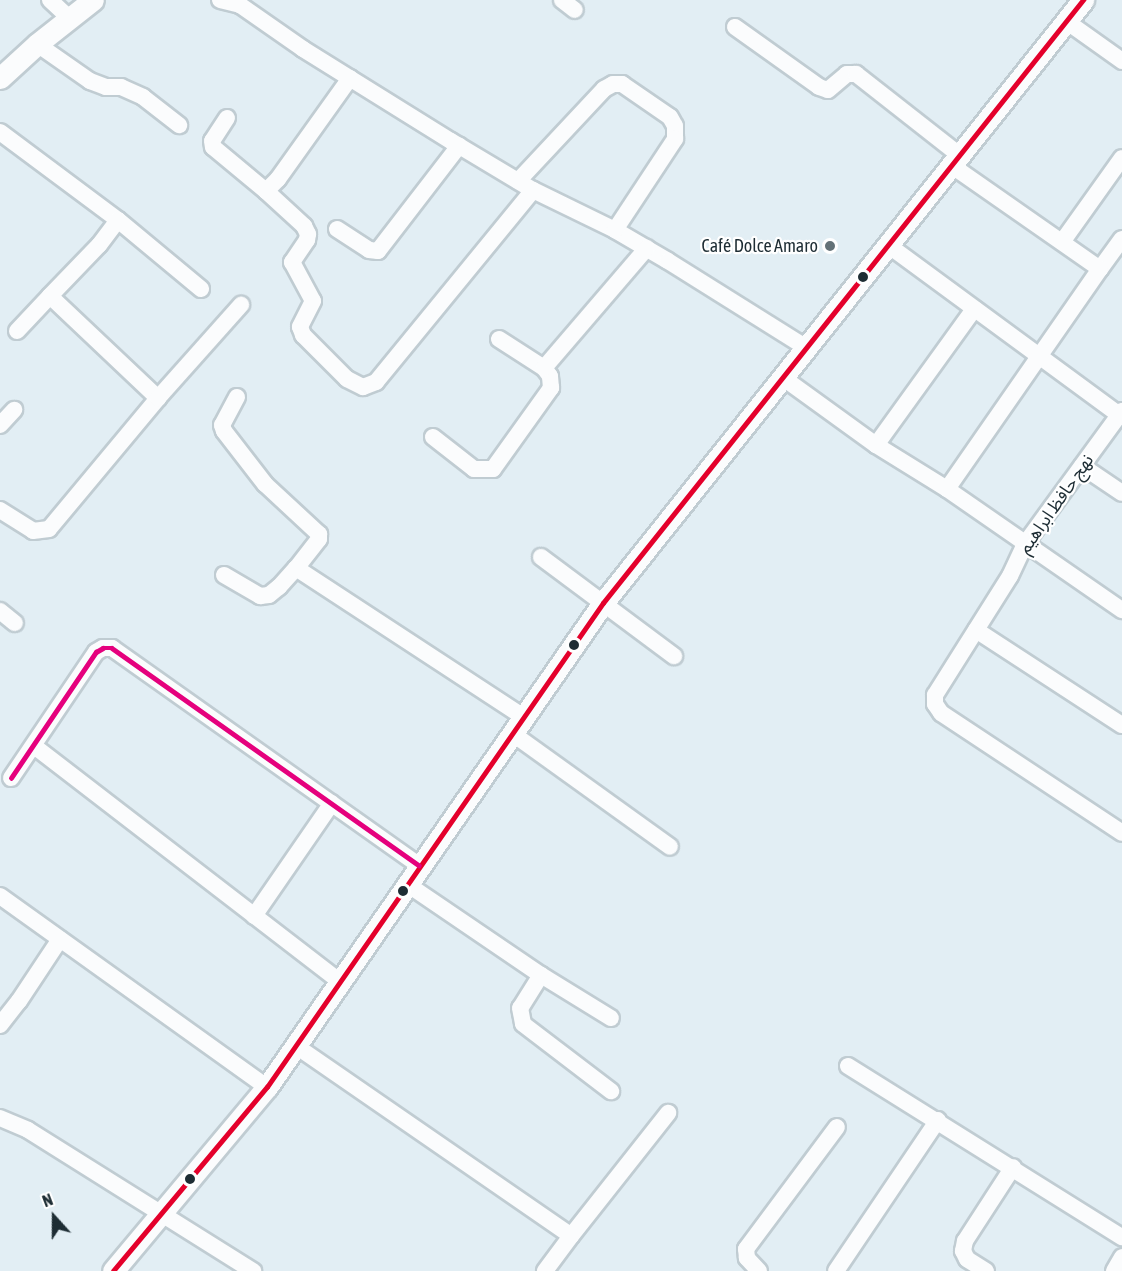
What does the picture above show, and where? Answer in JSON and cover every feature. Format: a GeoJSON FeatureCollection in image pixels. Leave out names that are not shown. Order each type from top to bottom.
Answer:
{"type":"FeatureCollection","features":[{"type":"Feature","properties":{"kind":"main road"},"geometry":{"type":"LineString","coordinates":[[0,78],[37,44],[93,0]]}},
{"type":"Feature","properties":{"kind":"main road"},"geometry":{"type":"LineString","coordinates":[[113,1271],[164,1213],[267,1087],[603,603],[1083,0]]}},
{"type":"Feature","properties":{"kind":"street"},"geometry":{"type":"LineString","coordinates":[[50,0],[69,18]]}},
{"type":"Feature","properties":{"kind":"street"},"geometry":{"type":"LineString","coordinates":[[220,0],[237,3],[350,78],[459,146],[533,190],[647,248],[737,302],[805,347]]}},
{"type":"Feature","properties":{"kind":"street"},"geometry":{"type":"LineString","coordinates":[[1066,21],[1122,61]]}},
{"type":"Feature","properties":{"kind":"street"},"geometry":{"type":"LineString","coordinates":[[735,27],[819,87],[828,90],[847,74],[856,74],[955,160],[1100,269]]}},
{"type":"Feature","properties":{"kind":"street"},"geometry":{"type":"LineString","coordinates":[[37,44],[90,81],[106,87],[121,87],[143,97],[179,125]]}},
{"type":"Feature","properties":{"kind":"street"},"geometry":{"type":"LineString","coordinates":[[266,191],[282,173],[350,78]]}},
{"type":"Feature","properties":{"kind":"street"},"geometry":{"type":"LineString","coordinates":[[518,181],[604,89],[613,84],[622,84],[670,117],[675,126],[675,139],[615,230]]}},
{"type":"Feature","properties":{"kind":"street"},"geometry":{"type":"LineString","coordinates":[[227,118],[212,141],[213,147],[266,191],[304,226],[308,234],[307,240],[292,262],[313,301],[300,327],[303,335],[347,379],[363,387],[376,382],[533,190]]}},
{"type":"Feature","properties":{"kind":"street"},"geometry":{"type":"LineString","coordinates":[[0,132],[118,220],[201,288]]}},
{"type":"Feature","properties":{"kind":"street"},"geometry":{"type":"LineString","coordinates":[[337,229],[369,250],[378,251],[459,146]]}},
{"type":"Feature","properties":{"kind":"street"},"geometry":{"type":"LineString","coordinates":[[1062,242],[1122,158]]}},
{"type":"Feature","properties":{"kind":"street"},"geometry":{"type":"LineString","coordinates":[[1108,176],[1122,186]]}},
{"type":"Feature","properties":{"kind":"street"},"geometry":{"type":"LineString","coordinates":[[17,331],[62,281],[99,245],[118,220]]}},
{"type":"Feature","properties":{"kind":"street"},"geometry":{"type":"LineString","coordinates":[[947,489],[1122,239]]}},
{"type":"Feature","properties":{"kind":"street"},"geometry":{"type":"LineString","coordinates":[[888,245],[1121,414]]}},
{"type":"Feature","properties":{"kind":"street"},"geometry":{"type":"LineString","coordinates":[[544,368],[647,248]]}},
{"type":"Feature","properties":{"kind":"street"},"geometry":{"type":"LineString","coordinates":[[50,297],[158,398]]}},
{"type":"Feature","properties":{"kind":"street"},"geometry":{"type":"LineString","coordinates":[[0,510],[33,531],[49,529],[158,398],[242,305]]}},
{"type":"Feature","properties":{"kind":"street"},"geometry":{"type":"LineString","coordinates":[[876,445],[974,309]]}},
{"type":"Feature","properties":{"kind":"street"},"geometry":{"type":"LineString","coordinates":[[433,437],[474,469],[493,469],[551,388],[550,376],[544,368],[499,339]]}},
{"type":"Feature","properties":{"kind":"street"},"geometry":{"type":"LineString","coordinates":[[782,377],[876,445],[947,489],[1122,610]]}},
{"type":"Feature","properties":{"kind":"street"},"geometry":{"type":"LineString","coordinates":[[224,575],[260,596],[269,595],[296,568],[319,539],[319,534],[265,484],[224,431],[222,425],[237,397]]}},
{"type":"Feature","properties":{"kind":"street"},"geometry":{"type":"LineString","coordinates":[[0,425],[14,410]]}},
{"type":"Feature","properties":{"kind":"street","name":"نهج حافظ ابراهيم"},"geometry":{"type":"LineString","coordinates":[[1121,414],[1025,544],[1010,576],[935,695],[935,704],[941,713],[1122,833]]}},
{"type":"Feature","properties":{"kind":"street"},"geometry":{"type":"LineString","coordinates":[[1082,466],[1122,493]]}},
{"type":"Feature","properties":{"kind":"street"},"geometry":{"type":"LineString","coordinates":[[541,557],[674,656]]}},
{"type":"Feature","properties":{"kind":"street"},"geometry":{"type":"LineString","coordinates":[[296,568],[518,726],[670,847]]}},
{"type":"Feature","properties":{"kind":"street"},"geometry":{"type":"LineString","coordinates":[[0,611],[15,623]]}},
{"type":"Feature","properties":{"kind":"street"},"geometry":{"type":"LineString","coordinates":[[976,630],[1122,725]]}},
{"type":"Feature","properties":{"kind":"street"},"geometry":{"type":"LineString","coordinates":[[11,778],[96,652],[103,648],[112,648],[419,865]]}},
{"type":"Feature","properties":{"kind":"street"},"geometry":{"type":"LineString","coordinates":[[34,746],[340,982]]}},
{"type":"Feature","properties":{"kind":"street"},"geometry":{"type":"LineString","coordinates":[[254,916],[332,803]]}},
{"type":"Feature","properties":{"kind":"street"},"geometry":{"type":"LineString","coordinates":[[407,884],[541,975],[611,1018]]}},
{"type":"Feature","properties":{"kind":"street"},"geometry":{"type":"LineString","coordinates":[[0,896],[267,1087]]}},
{"type":"Feature","properties":{"kind":"street"},"geometry":{"type":"LineString","coordinates":[[0,1024],[19,1001],[60,939]]}},
{"type":"Feature","properties":{"kind":"street"},"geometry":{"type":"LineString","coordinates":[[541,975],[520,1008],[523,1024],[611,1091]]}},
{"type":"Feature","properties":{"kind":"street"},"geometry":{"type":"LineString","coordinates":[[296,1046],[571,1236]]}},
{"type":"Feature","properties":{"kind":"street"},"geometry":{"type":"LineString","coordinates":[[848,1066],[938,1120],[1122,1237]]}},
{"type":"Feature","properties":{"kind":"street"},"geometry":{"type":"LineString","coordinates":[[545,1271],[668,1113]]}},
{"type":"Feature","properties":{"kind":"street"},"geometry":{"type":"LineString","coordinates":[[0,1118],[28,1130],[164,1213],[253,1271]]}},
{"type":"Feature","properties":{"kind":"street"},"geometry":{"type":"LineString","coordinates":[[836,1271],[938,1120]]}},
{"type":"Feature","properties":{"kind":"street"},"geometry":{"type":"LineString","coordinates":[[759,1271],[747,1258],[746,1249],[837,1127]]}},
{"type":"Feature","properties":{"kind":"street"},"geometry":{"type":"LineString","coordinates":[[986,1271],[967,1259],[963,1251],[965,1241],[1013,1167]]}},
{"type":"Feature","properties":{"kind":"street"},"geometry":{"type":"LineString","coordinates":[[1114,1271],[1122,1257]]}},
{"type":"Feature","properties":{"kind":"transit line"},"geometry":{"type":"LineString","coordinates":[[113,1271],[267,1087],[603,603],[1083,0]]}},
{"type":"Feature","properties":{"kind":"transit line"},"geometry":{"type":"LineString","coordinates":[[11,778],[96,652],[103,648],[112,648],[419,865]]}},
{"type":"Feature","properties":{"kind":"place","name":"Café Dolce Amaro"},"geometry":{"type":"Point","coordinates":[830,246]}}]}
